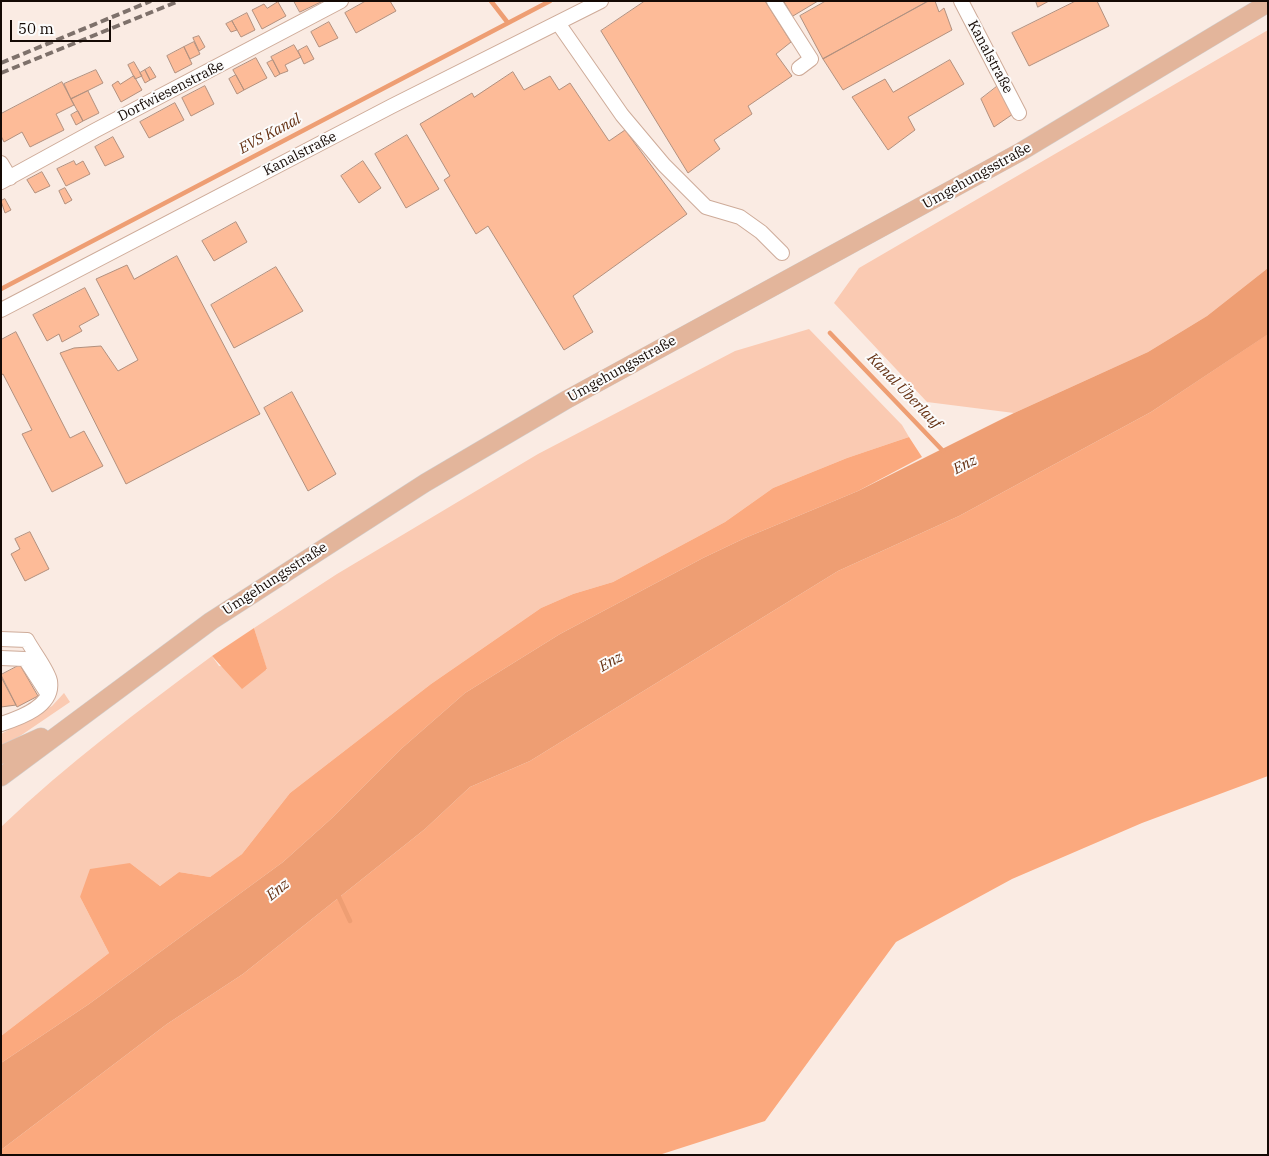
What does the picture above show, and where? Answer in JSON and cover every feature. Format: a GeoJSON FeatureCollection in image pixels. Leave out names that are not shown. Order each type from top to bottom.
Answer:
{"type":"FeatureCollection","features":[{"type":"Feature","properties":{"kind":"main road","name":"Umgehungsstraße"},"geometry":{"type":"LineString","coordinates":[[1,777],[162,656],[257,590],[475,453],[641,358],[1022,151],[1164,68],[1268,3]]}},
{"type":"Feature","properties":{"kind":"main road"},"geometry":{"type":"LineString","coordinates":[[1,755],[69,725]]}},
{"type":"Feature","properties":{"kind":"street","name":"Dorfwiesenstraße"},"geometry":{"type":"LineString","coordinates":[[6,180],[96,130],[341,1]]}},
{"type":"Feature","properties":{"kind":"street","name":"Kanalstraße"},"geometry":{"type":"LineString","coordinates":[[1,310],[392,106],[601,1]]}},
{"type":"Feature","properties":{"kind":"street"},"geometry":{"type":"LineString","coordinates":[[774,1],[811,59],[799,68]]}},
{"type":"Feature","properties":{"kind":"street","name":"Kanalstraße"},"geometry":{"type":"LineString","coordinates":[[961,1],[1019,113]]}},
{"type":"Feature","properties":{"kind":"street"},"geometry":{"type":"LineString","coordinates":[[558,23],[622,115],[664,165],[706,207],[740,217],[762,232],[782,253]]}},
{"type":"Feature","properties":{"kind":"street"},"geometry":{"type":"LineString","coordinates":[[1,163],[6,180]]}},
{"type":"Feature","properties":{"kind":"street"},"geometry":{"type":"LineString","coordinates":[[1,639],[27,640],[50,680],[49,696],[42,704],[3,719]]}},
{"type":"Feature","properties":{"kind":"street"},"geometry":{"type":"LineString","coordinates":[[1,658],[25,659],[49,696]]}},
{"type":"Feature","properties":{"kind":"shaded area"},"geometry":{"type":"Polygon","coordinates":[[[1268,30],[1268,268],[1207,316],[1148,352],[1014,413],[927,402],[834,303],[859,268],[1268,30]]]}},
{"type":"Feature","properties":{"kind":"shaded area"},"geometry":{"type":"Polygon","coordinates":[[[809,329],[902,425],[909,437],[847,458],[773,488],[725,522],[613,582],[573,594],[541,608],[431,684],[290,793],[242,854],[210,877],[179,872],[160,886],[130,863],[80,897],[109,953],[1,1036],[1,827],[52,781],[131,717],[212,656],[219,666],[267,670],[254,628],[337,574],[538,454],[735,351],[809,329]]]}},
{"type":"Feature","properties":{"kind":"shaded area"},"geometry":{"type":"Polygon","coordinates":[[[1268,334],[1268,776],[1142,823],[1012,879],[896,942],[765,1121],[659,1155],[1,1155],[1,1150],[167,1024],[243,974],[425,829],[470,787],[530,761],[838,571],[959,516],[1151,412],[1268,334]]]}},
{"type":"Feature","properties":{"kind":"shaded area"},"geometry":{"type":"Polygon","coordinates":[[[909,437],[922,457],[858,491],[745,538],[703,558],[560,634],[465,693],[401,749],[332,818],[283,862],[89,1004],[1,1063],[1,1036],[109,953],[80,897],[90,869],[130,863],[160,886],[179,872],[210,877],[242,854],[290,793],[431,684],[541,608],[573,594],[613,582],[725,522],[773,488],[847,458],[909,437]]]}},
{"type":"Feature","properties":{"kind":"shaded area"},"geometry":{"type":"Polygon","coordinates":[[[254,628],[267,669],[242,689],[212,656],[254,628]]]}},
{"type":"Feature","properties":{"kind":"shaded area"},"geometry":{"type":"Polygon","coordinates":[[[64,693],[70,702],[1,749],[1,734],[52,706],[64,693]]]}},
{"type":"Feature","properties":{"kind":"water","name":"Enz"},"geometry":{"type":"Polygon","coordinates":[[[1268,268],[1267,335],[1151,412],[959,516],[838,571],[530,761],[470,787],[425,829],[243,974],[167,1024],[1,1150],[1,1063],[89,1004],[283,862],[332,818],[401,749],[465,693],[560,634],[703,558],[745,538],[858,491],[1014,413],[1148,352],[1207,316],[1268,268]]]}},
{"type":"Feature","properties":{"kind":"building"},"geometry":{"type":"Polygon","coordinates":[[[294,1],[320,1],[321,2],[300,12],[294,1]]]}},
{"type":"Feature","properties":{"kind":"building"},"geometry":{"type":"Polygon","coordinates":[[[366,1],[390,1],[396,11],[356,33],[345,13],[366,1]]]}},
{"type":"Feature","properties":{"kind":"building"},"geometry":{"type":"Polygon","coordinates":[[[645,1],[765,1],[791,42],[776,54],[792,76],[748,106],[752,114],[714,140],[720,149],[688,173],[601,31],[645,1]]]}},
{"type":"Feature","properties":{"kind":"building"},"geometry":{"type":"Polygon","coordinates":[[[784,1],[818,1],[793,16],[784,1]]]}},
{"type":"Feature","properties":{"kind":"building"},"geometry":{"type":"Polygon","coordinates":[[[826,1],[926,2],[823,59],[800,16],[826,1]]]}},
{"type":"Feature","properties":{"kind":"building"},"geometry":{"type":"Polygon","coordinates":[[[929,1],[935,1],[939,12],[944,8],[952,30],[843,90],[823,59],[929,1]]]}},
{"type":"Feature","properties":{"kind":"building"},"geometry":{"type":"Polygon","coordinates":[[[1036,1],[1049,1],[1038,7],[1036,1]]]}},
{"type":"Feature","properties":{"kind":"building"},"geometry":{"type":"Polygon","coordinates":[[[1076,1],[1097,1],[1109,26],[1029,66],[1012,33],[1076,1]]]}},
{"type":"Feature","properties":{"kind":"building"},"geometry":{"type":"Polygon","coordinates":[[[278,2],[286,16],[262,29],[252,10],[264,4],[267,8],[278,2]]]}},
{"type":"Feature","properties":{"kind":"building"},"geometry":{"type":"Polygon","coordinates":[[[247,13],[255,30],[241,37],[232,21],[247,13]]]}},
{"type":"Feature","properties":{"kind":"building"},"geometry":{"type":"Polygon","coordinates":[[[232,21],[237,30],[231,32],[226,24],[232,21]]]}},
{"type":"Feature","properties":{"kind":"building"},"geometry":{"type":"Polygon","coordinates":[[[329,22],[338,38],[319,47],[311,32],[329,22]]]}},
{"type":"Feature","properties":{"kind":"building"},"geometry":{"type":"Polygon","coordinates":[[[199,36],[205,47],[199,51],[193,38],[199,36]]]}},
{"type":"Feature","properties":{"kind":"building"},"geometry":{"type":"Polygon","coordinates":[[[194,42],[200,54],[190,59],[184,47],[194,42]]]}},
{"type":"Feature","properties":{"kind":"building"},"geometry":{"type":"Polygon","coordinates":[[[294,45],[301,57],[285,65],[288,71],[280,74],[271,57],[294,45]]]}},
{"type":"Feature","properties":{"kind":"building"},"geometry":{"type":"Polygon","coordinates":[[[307,46],[314,59],[304,64],[298,51],[307,46]]]}},
{"type":"Feature","properties":{"kind":"building"},"geometry":{"type":"Polygon","coordinates":[[[184,47],[192,64],[175,73],[167,56],[184,47]]]}},
{"type":"Feature","properties":{"kind":"building"},"geometry":{"type":"Polygon","coordinates":[[[256,58],[267,78],[244,90],[233,70],[256,58]]]}},
{"type":"Feature","properties":{"kind":"building"},"geometry":{"type":"Polygon","coordinates":[[[273,60],[280,74],[275,77],[267,63],[273,60]]]}},
{"type":"Feature","properties":{"kind":"building"},"geometry":{"type":"Polygon","coordinates":[[[950,60],[964,84],[908,117],[915,130],[888,150],[852,97],[885,79],[893,92],[950,60]]]}},
{"type":"Feature","properties":{"kind":"building"},"geometry":{"type":"Polygon","coordinates":[[[134,62],[142,76],[135,79],[128,65],[134,62]]]}},
{"type":"Feature","properties":{"kind":"building"},"geometry":{"type":"Polygon","coordinates":[[[150,67],[156,77],[150,80],[145,70],[150,67]]]}},
{"type":"Feature","properties":{"kind":"building"},"geometry":{"type":"Polygon","coordinates":[[[96,70],[103,83],[71,99],[64,84],[96,70]]]}},
{"type":"Feature","properties":{"kind":"building"},"geometry":{"type":"Polygon","coordinates":[[[145,70],[150,80],[145,83],[140,73],[145,70]]]}},
{"type":"Feature","properties":{"kind":"building"},"geometry":{"type":"Polygon","coordinates":[[[513,72],[524,90],[550,76],[559,90],[570,83],[609,141],[625,130],[687,214],[573,296],[593,332],[564,350],[488,226],[476,234],[444,180],[450,176],[420,124],[472,93],[474,97],[513,72]]]}},
{"type":"Feature","properties":{"kind":"building"},"geometry":{"type":"Polygon","coordinates":[[[236,75],[244,90],[237,94],[229,79],[236,75]]]}},
{"type":"Feature","properties":{"kind":"building"},"geometry":{"type":"Polygon","coordinates":[[[134,76],[142,90],[121,102],[112,85],[118,81],[120,84],[134,76]]]}},
{"type":"Feature","properties":{"kind":"building"},"geometry":{"type":"Polygon","coordinates":[[[62,82],[74,105],[56,114],[64,130],[30,147],[22,132],[4,142],[1,136],[1,114],[62,82]]]}},
{"type":"Feature","properties":{"kind":"building"},"geometry":{"type":"Polygon","coordinates":[[[999,85],[1013,114],[994,127],[981,99],[999,85]]]}},
{"type":"Feature","properties":{"kind":"building"},"geometry":{"type":"Polygon","coordinates":[[[205,86],[214,104],[191,116],[182,98],[205,86]]]}},
{"type":"Feature","properties":{"kind":"building"},"geometry":{"type":"Polygon","coordinates":[[[88,91],[99,113],[83,121],[71,99],[88,91]]]}},
{"type":"Feature","properties":{"kind":"building"},"geometry":{"type":"Polygon","coordinates":[[[175,103],[184,120],[149,138],[140,122],[175,103]]]}},
{"type":"Feature","properties":{"kind":"building"},"geometry":{"type":"Polygon","coordinates":[[[78,111],[83,121],[76,125],[71,115],[78,111]]]}},
{"type":"Feature","properties":{"kind":"building"},"geometry":{"type":"Polygon","coordinates":[[[407,135],[439,189],[406,208],[375,154],[407,135]]]}},
{"type":"Feature","properties":{"kind":"building"},"geometry":{"type":"Polygon","coordinates":[[[113,137],[124,157],[105,166],[95,147],[113,137]]]}},
{"type":"Feature","properties":{"kind":"building"},"geometry":{"type":"Polygon","coordinates":[[[74,161],[76,165],[83,161],[90,174],[66,186],[57,169],[74,161]]]}},
{"type":"Feature","properties":{"kind":"building"},"geometry":{"type":"Polygon","coordinates":[[[363,161],[381,188],[359,203],[341,176],[363,161]]]}},
{"type":"Feature","properties":{"kind":"building"},"geometry":{"type":"Polygon","coordinates":[[[42,172],[50,186],[35,193],[27,180],[42,172]]]}},
{"type":"Feature","properties":{"kind":"building"},"geometry":{"type":"Polygon","coordinates":[[[65,188],[72,200],[65,204],[59,191],[65,188]]]}},
{"type":"Feature","properties":{"kind":"building"},"geometry":{"type":"Polygon","coordinates":[[[5,199],[11,210],[5,213],[1,201],[5,199]]]}},
{"type":"Feature","properties":{"kind":"building"},"geometry":{"type":"Polygon","coordinates":[[[236,222],[247,242],[214,261],[202,241],[236,222]]]}},
{"type":"Feature","properties":{"kind":"building"},"geometry":{"type":"Polygon","coordinates":[[[177,256],[260,414],[126,484],[60,353],[74,348],[101,346],[118,371],[138,360],[96,279],[127,265],[134,279],[177,256]]]}},
{"type":"Feature","properties":{"kind":"building"},"geometry":{"type":"Polygon","coordinates":[[[276,267],[303,311],[234,348],[211,305],[276,267]]]}},
{"type":"Feature","properties":{"kind":"building"},"geometry":{"type":"Polygon","coordinates":[[[85,288],[99,315],[79,326],[82,331],[62,342],[59,334],[47,341],[33,315],[85,288]]]}},
{"type":"Feature","properties":{"kind":"building"},"geometry":{"type":"Polygon","coordinates":[[[16,332],[70,438],[84,431],[103,466],[52,492],[22,434],[32,430],[3,374],[1,375],[1,340],[16,332]]]}},
{"type":"Feature","properties":{"kind":"building"},"geometry":{"type":"Polygon","coordinates":[[[292,392],[336,474],[308,491],[264,408],[292,392]]]}},
{"type":"Feature","properties":{"kind":"building"},"geometry":{"type":"Polygon","coordinates":[[[30,532],[49,569],[25,581],[11,554],[20,549],[15,539],[30,532]]]}},
{"type":"Feature","properties":{"kind":"building"},"geometry":{"type":"Polygon","coordinates":[[[20,665],[38,696],[17,707],[1,675],[20,665]]]}},
{"type":"Feature","properties":{"kind":"building"},"geometry":{"type":"Polygon","coordinates":[[[1,677],[16,705],[1,707],[1,677]]]}},
{"type":"Feature","properties":{"kind":"waterway"},"geometry":{"type":"LineString","coordinates":[[491,1],[508,23]]}},
{"type":"Feature","properties":{"kind":"waterway","name":"EVS Kanal"},"geometry":{"type":"LineString","coordinates":[[1,289],[550,1]]}},
{"type":"Feature","properties":{"kind":"waterway","name":"Kanal Überlauf"},"geometry":{"type":"LineString","coordinates":[[830,333],[943,451]]}},
{"type":"Feature","properties":{"kind":"waterway"},"geometry":{"type":"LineString","coordinates":[[337,893],[350,921]]}},
{"type":"Feature","properties":{"kind":"railway"},"geometry":{"type":"LineString","coordinates":[[1,63],[151,1]]}},
{"type":"Feature","properties":{"kind":"railway"},"geometry":{"type":"LineString","coordinates":[[1,73],[179,1]]}}]}
